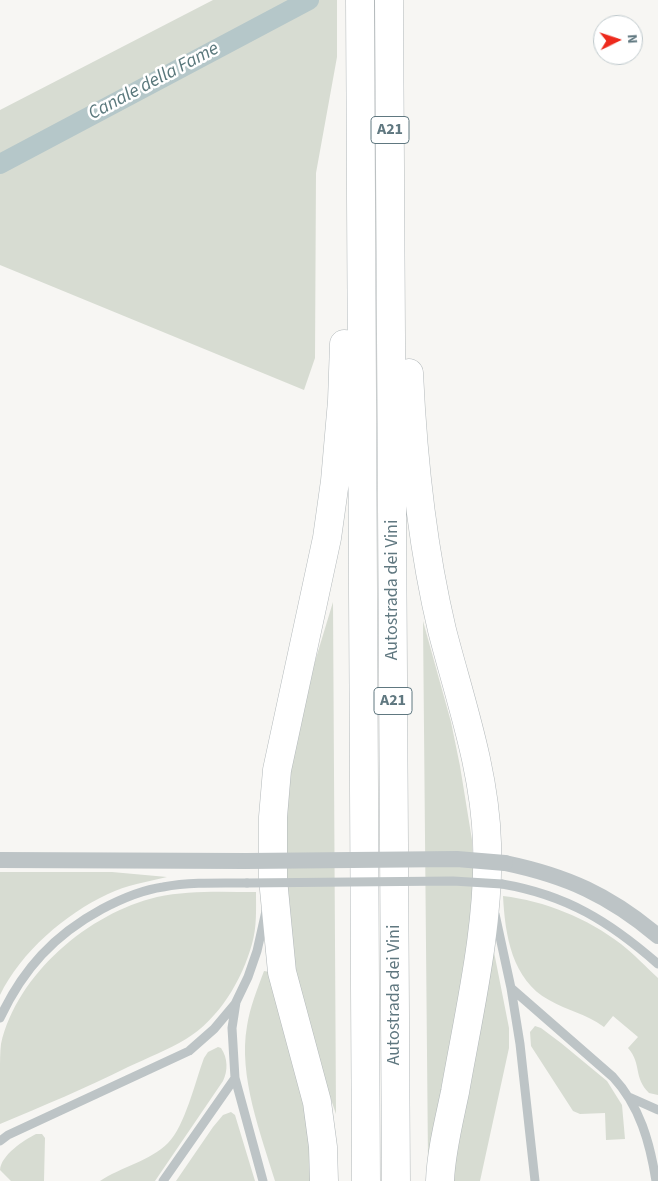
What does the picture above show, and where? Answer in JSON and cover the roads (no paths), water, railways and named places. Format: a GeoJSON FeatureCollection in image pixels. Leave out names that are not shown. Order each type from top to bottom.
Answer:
{"type":"FeatureCollection","features":[{"type":"Feature","properties":{"kind":"highway","name":"Autostrada dei Vini"},"geometry":{"type":"LineString","coordinates":[[360,0],[366,1181]]}},
{"type":"Feature","properties":{"kind":"highway","name":"Autostrada dei Vini"},"geometry":{"type":"LineString","coordinates":[[389,0],[396,1181]]}},
{"type":"Feature","properties":{"kind":"highway"},"geometry":{"type":"LineString","coordinates":[[391,220],[406,306],[414,447],[427,561],[442,630],[469,729],[498,876],[477,969],[440,1181]]}},
{"type":"Feature","properties":{"kind":"highway"},"geometry":{"type":"LineString","coordinates":[[324,1181],[323,1146],[317,1102],[260,881],[273,817],[277,770],[327,538],[335,481],[342,401],[346,310],[361,226]]}},
{"type":"Feature","properties":{"kind":"street"},"geometry":{"type":"LineString","coordinates":[[0,860],[457,860],[498,876],[542,872],[586,888],[634,916],[658,936]]}},
{"type":"Feature","properties":{"kind":"lane"},"geometry":{"type":"LineString","coordinates":[[498,876],[511,988],[520,1044],[534,1181]]}},
{"type":"Feature","properties":{"kind":"lane"},"geometry":{"type":"LineString","coordinates":[[0,1018],[14,990],[37,958],[61,935],[84,919],[137,893],[162,887],[188,884],[260,881],[453,881],[498,876],[593,915],[618,930],[658,964]]}},
{"type":"Feature","properties":{"kind":"lane"},"geometry":{"type":"LineString","coordinates":[[0,1142],[8,1135],[189,1051],[214,1030],[236,1002],[248,977],[257,951],[260,881]]}},
{"type":"Feature","properties":{"kind":"lane"},"geometry":{"type":"LineString","coordinates":[[511,988],[613,1077],[628,1096],[655,1156],[656,1181]]}},
{"type":"Feature","properties":{"kind":"lane"},"geometry":{"type":"LineString","coordinates":[[236,1002],[232,1028],[235,1078],[263,1181]]}},
{"type":"Feature","properties":{"kind":"lane"},"geometry":{"type":"LineString","coordinates":[[163,1181],[235,1078]]}},
{"type":"Feature","properties":{"kind":"lane"},"geometry":{"type":"LineString","coordinates":[[628,1096],[658,1110]]}},
{"type":"Feature","properties":{"kind":"waterway","name":"Canale della Fame"},"geometry":{"type":"LineString","coordinates":[[0,164],[309,0]]}}]}
